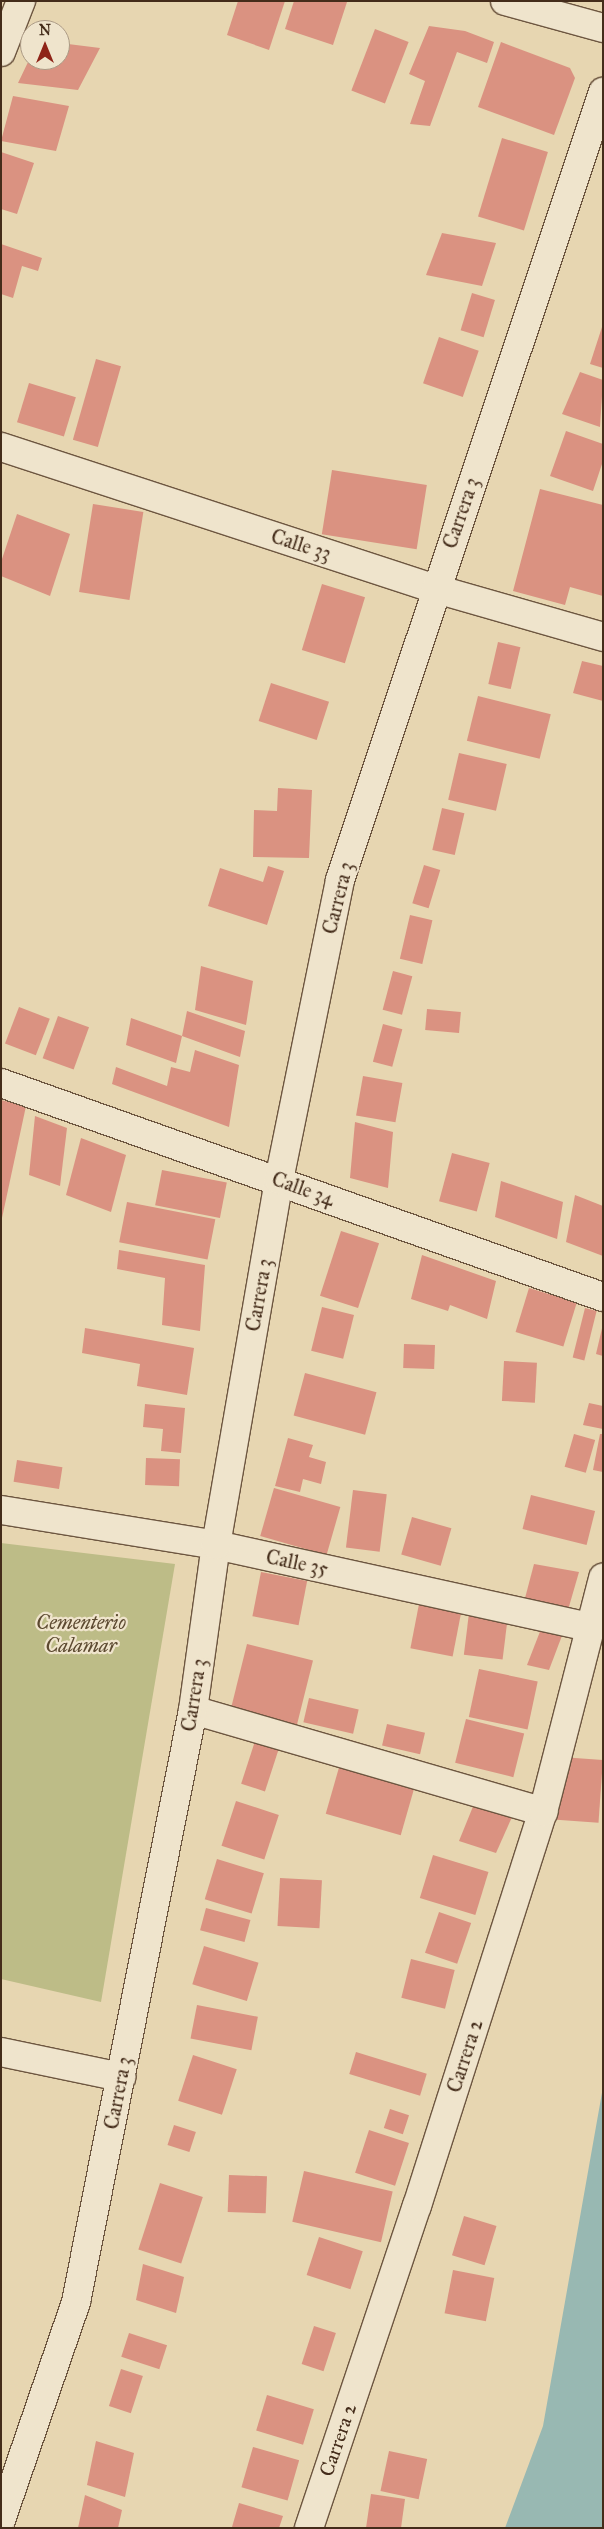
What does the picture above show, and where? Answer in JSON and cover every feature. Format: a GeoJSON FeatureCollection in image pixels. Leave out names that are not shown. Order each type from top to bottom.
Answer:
{"type":"FeatureCollection","features":[{"type":"Feature","properties":{"kind":"street"},"geometry":{"type":"LineString","coordinates":[[1,52],[21,1]]}},
{"type":"Feature","properties":{"kind":"street"},"geometry":{"type":"LineString","coordinates":[[505,1],[603,28]]}},
{"type":"Feature","properties":{"kind":"street","name":"Carrera 3"},"geometry":{"type":"LineString","coordinates":[[1,2520],[76,2302],[193,1710],[216,1545],[279,1180],[340,880],[603,92]]}},
{"type":"Feature","properties":{"kind":"street","name":"Calle 33"},"geometry":{"type":"LineString","coordinates":[[1,447],[436,589],[603,637]]}},
{"type":"Feature","properties":{"kind":"street","name":"Calle 34"},"geometry":{"type":"LineString","coordinates":[[1,1083],[279,1180],[603,1297]]}},
{"type":"Feature","properties":{"kind":"street","name":"Calle 35"},"geometry":{"type":"LineString","coordinates":[[1,1510],[216,1545],[590,1627]]}},
{"type":"Feature","properties":{"kind":"street","name":"Carrera 2"},"geometry":{"type":"LineString","coordinates":[[309,2528],[417,2206],[543,1812],[603,1578]]}},
{"type":"Feature","properties":{"kind":"street"},"geometry":{"type":"LineString","coordinates":[[193,1710],[543,1812]]}},
{"type":"Feature","properties":{"kind":"street"},"geometry":{"type":"LineString","coordinates":[[2,2055],[121,2077]]}},
{"type":"Feature","properties":{"kind":"green space","name":"Cementerio Calamar"},"geometry":{"type":"Polygon","coordinates":[[[1,1543],[175,1564],[101,2002],[1,1979],[1,1543]]]}},
{"type":"Feature","properties":{"kind":"water"},"geometry":{"type":"Polygon","coordinates":[[[603,2087],[603,2528],[505,2528],[543,2426],[603,2087]]]}},
{"type":"Feature","properties":{"kind":"building"},"geometry":{"type":"Polygon","coordinates":[[[238,1],[285,1],[269,50],[227,35],[238,1]]]}},
{"type":"Feature","properties":{"kind":"building"},"geometry":{"type":"Polygon","coordinates":[[[294,1],[347,2],[333,45],[285,29],[294,1]]]}},
{"type":"Feature","properties":{"kind":"building"},"geometry":{"type":"Polygon","coordinates":[[[429,26],[465,31],[494,42],[487,63],[457,52],[430,126],[410,124],[425,81],[409,74],[429,26]]]}},
{"type":"Feature","properties":{"kind":"building"},"geometry":{"type":"Polygon","coordinates":[[[375,29],[409,42],[385,104],[351,91],[375,29]]]}},
{"type":"Feature","properties":{"kind":"building"},"geometry":{"type":"Polygon","coordinates":[[[501,42],[570,68],[575,78],[554,135],[478,107],[501,42]]]}},
{"type":"Feature","properties":{"kind":"building"},"geometry":{"type":"Polygon","coordinates":[[[70,44],[100,48],[78,90],[18,83],[24,70],[70,70],[70,44]]]}},
{"type":"Feature","properties":{"kind":"building"},"geometry":{"type":"Polygon","coordinates":[[[13,96],[69,106],[56,151],[1,141],[13,96]]]}},
{"type":"Feature","properties":{"kind":"building"},"geometry":{"type":"Polygon","coordinates":[[[502,138],[548,152],[524,230],[478,216],[502,138]]]}},
{"type":"Feature","properties":{"kind":"building"},"geometry":{"type":"Polygon","coordinates":[[[1,152],[34,163],[17,214],[1,209],[1,152]]]}},
{"type":"Feature","properties":{"kind":"building"},"geometry":{"type":"Polygon","coordinates":[[[442,233],[496,243],[482,286],[426,275],[442,233]]]}},
{"type":"Feature","properties":{"kind":"building"},"geometry":{"type":"Polygon","coordinates":[[[1,244],[42,258],[38,271],[22,266],[13,298],[1,294],[1,244]]]}},
{"type":"Feature","properties":{"kind":"building"},"geometry":{"type":"Polygon","coordinates":[[[472,293],[495,300],[484,337],[461,330],[472,293]]]}},
{"type":"Feature","properties":{"kind":"building"},"geometry":{"type":"Polygon","coordinates":[[[603,327],[603,368],[590,364],[603,327]]]}},
{"type":"Feature","properties":{"kind":"building"},"geometry":{"type":"Polygon","coordinates":[[[439,337],[479,351],[463,397],[423,383],[439,337]]]}},
{"type":"Feature","properties":{"kind":"building"},"geometry":{"type":"Polygon","coordinates":[[[96,359],[121,366],[98,447],[73,440],[96,359]]]}},
{"type":"Feature","properties":{"kind":"building"},"geometry":{"type":"Polygon","coordinates":[[[580,372],[603,380],[600,427],[562,414],[580,372]]]}},
{"type":"Feature","properties":{"kind":"building"},"geometry":{"type":"Polygon","coordinates":[[[29,383],[76,397],[64,437],[17,422],[29,383]]]}},
{"type":"Feature","properties":{"kind":"building"},"geometry":{"type":"Polygon","coordinates":[[[566,431],[603,444],[603,461],[593,491],[550,476],[566,431]]]}},
{"type":"Feature","properties":{"kind":"building"},"geometry":{"type":"Polygon","coordinates":[[[332,470],[427,485],[417,549],[322,534],[332,470]]]}},
{"type":"Feature","properties":{"kind":"building"},"geometry":{"type":"Polygon","coordinates":[[[540,489],[603,505],[603,596],[570,587],[565,605],[513,591],[540,489]]]}},
{"type":"Feature","properties":{"kind":"building"},"geometry":{"type":"Polygon","coordinates":[[[93,504],[143,512],[129,600],[79,592],[93,504]]]}},
{"type":"Feature","properties":{"kind":"building"},"geometry":{"type":"Polygon","coordinates":[[[17,514],[70,534],[50,596],[1,576],[1,562],[17,514]]]}},
{"type":"Feature","properties":{"kind":"building"},"geometry":{"type":"Polygon","coordinates":[[[322,584],[365,597],[345,663],[302,650],[322,584]]]}},
{"type":"Feature","properties":{"kind":"building"},"geometry":{"type":"Polygon","coordinates":[[[498,642],[520,647],[511,689],[488,684],[498,642]]]}},
{"type":"Feature","properties":{"kind":"building"},"geometry":{"type":"Polygon","coordinates":[[[582,661],[603,666],[603,701],[573,693],[582,661]]]}},
{"type":"Feature","properties":{"kind":"building"},"geometry":{"type":"Polygon","coordinates":[[[271,683],[329,702],[317,740],[259,721],[271,683]]]}},
{"type":"Feature","properties":{"kind":"building"},"geometry":{"type":"Polygon","coordinates":[[[478,696],[551,714],[540,759],[467,741],[478,696]]]}},
{"type":"Feature","properties":{"kind":"building"},"geometry":{"type":"Polygon","coordinates":[[[459,753],[507,764],[496,811],[448,800],[459,753]]]}},
{"type":"Feature","properties":{"kind":"building"},"geometry":{"type":"Polygon","coordinates":[[[278,788],[312,790],[309,858],[253,857],[254,810],[277,811],[278,788]]]}},
{"type":"Feature","properties":{"kind":"building"},"geometry":{"type":"Polygon","coordinates":[[[442,808],[464,813],[455,855],[432,850],[442,808]]]}},
{"type":"Feature","properties":{"kind":"building"},"geometry":{"type":"Polygon","coordinates":[[[424,865],[440,870],[429,908],[412,903],[424,865]]]}},
{"type":"Feature","properties":{"kind":"building"},"geometry":{"type":"Polygon","coordinates":[[[268,866],[284,871],[267,925],[208,906],[220,868],[263,882],[268,866]]]}},
{"type":"Feature","properties":{"kind":"building"},"geometry":{"type":"Polygon","coordinates":[[[410,915],[432,920],[422,964],[400,959],[410,915]]]}},
{"type":"Feature","properties":{"kind":"building"},"geometry":{"type":"Polygon","coordinates":[[[201,966],[253,981],[246,1025],[195,1010],[201,966]]]}},
{"type":"Feature","properties":{"kind":"building"},"geometry":{"type":"Polygon","coordinates":[[[393,971],[412,976],[402,1015],[383,1010],[393,971]]]}},
{"type":"Feature","properties":{"kind":"building"},"geometry":{"type":"Polygon","coordinates":[[[19,1007],[50,1019],[36,1055],[5,1043],[19,1007]]]}},
{"type":"Feature","properties":{"kind":"building"},"geometry":{"type":"Polygon","coordinates":[[[427,1009],[461,1012],[459,1033],[425,1030],[427,1009]]]}},
{"type":"Feature","properties":{"kind":"building"},"geometry":{"type":"Polygon","coordinates":[[[187,1011],[245,1031],[240,1057],[182,1036],[187,1011]]]}},
{"type":"Feature","properties":{"kind":"building"},"geometry":{"type":"Polygon","coordinates":[[[58,1016],[89,1027],[74,1070],[43,1058],[58,1016]]]}},
{"type":"Feature","properties":{"kind":"building"},"geometry":{"type":"Polygon","coordinates":[[[131,1018],[182,1036],[176,1063],[126,1045],[131,1018]]]}},
{"type":"Feature","properties":{"kind":"building"},"geometry":{"type":"Polygon","coordinates":[[[383,1024],[402,1029],[392,1067],[373,1062],[383,1024]]]}},
{"type":"Feature","properties":{"kind":"building"},"geometry":{"type":"Polygon","coordinates":[[[195,1050],[239,1065],[229,1127],[112,1084],[116,1067],[167,1086],[171,1067],[190,1072],[195,1050]]]}},
{"type":"Feature","properties":{"kind":"building"},"geometry":{"type":"Polygon","coordinates":[[[363,1076],[402,1083],[395,1122],[356,1115],[363,1076]]]}},
{"type":"Feature","properties":{"kind":"building"},"geometry":{"type":"Polygon","coordinates":[[[1,1100],[26,1106],[2,1218],[1,1218],[1,1100]]]}},
{"type":"Feature","properties":{"kind":"building"},"geometry":{"type":"Polygon","coordinates":[[[35,1116],[67,1128],[60,1186],[29,1175],[35,1116]]]}},
{"type":"Feature","properties":{"kind":"building"},"geometry":{"type":"Polygon","coordinates":[[[355,1122],[393,1132],[388,1188],[350,1178],[355,1122]]]}},
{"type":"Feature","properties":{"kind":"building"},"geometry":{"type":"Polygon","coordinates":[[[81,1138],[126,1155],[111,1212],[66,1195],[81,1138]]]}},
{"type":"Feature","properties":{"kind":"building"},"geometry":{"type":"Polygon","coordinates":[[[452,1153],[490,1163],[477,1211],[439,1201],[452,1153]]]}},
{"type":"Feature","properties":{"kind":"building"},"geometry":{"type":"Polygon","coordinates":[[[162,1170],[227,1183],[220,1218],[155,1205],[162,1170]]]}},
{"type":"Feature","properties":{"kind":"building"},"geometry":{"type":"Polygon","coordinates":[[[501,1181],[563,1202],[557,1239],[495,1217],[501,1181]]]}},
{"type":"Feature","properties":{"kind":"building"},"geometry":{"type":"Polygon","coordinates":[[[575,1195],[603,1206],[603,1256],[566,1242],[575,1195]]]}},
{"type":"Feature","properties":{"kind":"building"},"geometry":{"type":"Polygon","coordinates":[[[127,1202],[215,1219],[208,1259],[119,1242],[127,1202]]]}},
{"type":"Feature","properties":{"kind":"building"},"geometry":{"type":"Polygon","coordinates":[[[341,1231],[379,1243],[358,1308],[320,1296],[341,1231]]]}},
{"type":"Feature","properties":{"kind":"building"},"geometry":{"type":"Polygon","coordinates":[[[119,1250],[205,1265],[200,1331],[162,1325],[165,1278],[117,1269],[119,1250]]]}},
{"type":"Feature","properties":{"kind":"building"},"geometry":{"type":"Polygon","coordinates":[[[422,1255],[496,1281],[487,1319],[450,1305],[448,1311],[411,1299],[422,1255]]]}},
{"type":"Feature","properties":{"kind":"building"},"geometry":{"type":"Polygon","coordinates":[[[529,1288],[577,1303],[563,1347],[516,1332],[529,1288]]]}},
{"type":"Feature","properties":{"kind":"building"},"geometry":{"type":"Polygon","coordinates":[[[322,1307],[354,1315],[343,1359],[311,1351],[322,1307]]]}},
{"type":"Feature","properties":{"kind":"building"},"geometry":{"type":"Polygon","coordinates":[[[585,1308],[597,1311],[584,1360],[573,1357],[585,1308]]]}},
{"type":"Feature","properties":{"kind":"building"},"geometry":{"type":"Polygon","coordinates":[[[603,1324],[603,1356],[596,1354],[603,1324]]]}},
{"type":"Feature","properties":{"kind":"building"},"geometry":{"type":"Polygon","coordinates":[[[85,1328],[194,1348],[187,1395],[137,1386],[140,1364],[82,1353],[85,1328]]]}},
{"type":"Feature","properties":{"kind":"building"},"geometry":{"type":"Polygon","coordinates":[[[404,1344],[435,1345],[434,1369],[403,1368],[404,1344]]]}},
{"type":"Feature","properties":{"kind":"building"},"geometry":{"type":"Polygon","coordinates":[[[504,1361],[537,1363],[535,1403],[502,1401],[504,1361]]]}},
{"type":"Feature","properties":{"kind":"building"},"geometry":{"type":"Polygon","coordinates":[[[305,1373],[376,1392],[365,1435],[294,1416],[305,1373]]]}},
{"type":"Feature","properties":{"kind":"building"},"geometry":{"type":"Polygon","coordinates":[[[589,1403],[603,1406],[603,1429],[583,1425],[589,1403]]]}},
{"type":"Feature","properties":{"kind":"building"},"geometry":{"type":"Polygon","coordinates":[[[145,1404],[185,1408],[181,1453],[161,1451],[163,1429],[143,1427],[145,1404]]]}},
{"type":"Feature","properties":{"kind":"building"},"geometry":{"type":"Polygon","coordinates":[[[574,1434],[595,1440],[586,1473],[565,1467],[574,1434]]]}},
{"type":"Feature","properties":{"kind":"building"},"geometry":{"type":"Polygon","coordinates":[[[600,1434],[603,1434],[603,1472],[593,1470],[600,1434]]]}},
{"type":"Feature","properties":{"kind":"building"},"geometry":{"type":"Polygon","coordinates":[[[288,1438],[313,1445],[309,1457],[326,1462],[321,1484],[303,1479],[300,1492],[275,1486],[288,1438]]]}},
{"type":"Feature","properties":{"kind":"building"},"geometry":{"type":"Polygon","coordinates":[[[146,1458],[180,1459],[179,1486],[145,1485],[146,1458]]]}},
{"type":"Feature","properties":{"kind":"building"},"geometry":{"type":"Polygon","coordinates":[[[17,1460],[62,1467],[59,1489],[14,1482],[17,1460]]]}},
{"type":"Feature","properties":{"kind":"building"},"geometry":{"type":"Polygon","coordinates":[[[274,1488],[340,1507],[327,1555],[260,1536],[274,1488]]]}},
{"type":"Feature","properties":{"kind":"building"},"geometry":{"type":"Polygon","coordinates":[[[353,1490],[387,1494],[380,1552],[346,1548],[353,1490]]]}},
{"type":"Feature","properties":{"kind":"building"},"geometry":{"type":"Polygon","coordinates":[[[531,1495],[595,1511],[587,1545],[523,1529],[531,1495]]]}},
{"type":"Feature","properties":{"kind":"building"},"geometry":{"type":"Polygon","coordinates":[[[412,1517],[451,1528],[441,1566],[401,1554],[412,1517]]]}},
{"type":"Feature","properties":{"kind":"building"},"geometry":{"type":"Polygon","coordinates":[[[534,1564],[579,1572],[568,1610],[524,1602],[534,1564]]]}},
{"type":"Feature","properties":{"kind":"building"},"geometry":{"type":"Polygon","coordinates":[[[261,1572],[307,1581],[299,1625],[252,1616],[261,1572]]]}},
{"type":"Feature","properties":{"kind":"building"},"geometry":{"type":"Polygon","coordinates":[[[419,1604],[461,1612],[453,1656],[410,1648],[419,1604]]]}},
{"type":"Feature","properties":{"kind":"building"},"geometry":{"type":"Polygon","coordinates":[[[469,1613],[508,1618],[503,1659],[464,1655],[469,1613]]]}},
{"type":"Feature","properties":{"kind":"building"},"geometry":{"type":"Polygon","coordinates":[[[541,1629],[563,1633],[549,1670],[527,1665],[541,1629]]]}},
{"type":"Feature","properties":{"kind":"building"},"geometry":{"type":"Polygon","coordinates":[[[247,1644],[313,1660],[297,1726],[231,1710],[247,1644]]]}},
{"type":"Feature","properties":{"kind":"building"},"geometry":{"type":"Polygon","coordinates":[[[479,1669],[538,1681],[528,1729],[469,1717],[479,1669]]]}},
{"type":"Feature","properties":{"kind":"building"},"geometry":{"type":"Polygon","coordinates":[[[309,1698],[359,1709],[353,1734],[303,1722],[309,1698]]]}},
{"type":"Feature","properties":{"kind":"building"},"geometry":{"type":"Polygon","coordinates":[[[466,1719],[524,1734],[513,1777],[455,1763],[466,1719]]]}},
{"type":"Feature","properties":{"kind":"building"},"geometry":{"type":"Polygon","coordinates":[[[387,1724],[425,1733],[420,1754],[382,1745],[387,1724]]]}},
{"type":"Feature","properties":{"kind":"building"},"geometry":{"type":"Polygon","coordinates":[[[256,1738],[280,1746],[265,1791],[241,1784],[256,1738]]]}},
{"type":"Feature","properties":{"kind":"building"},"geometry":{"type":"Polygon","coordinates":[[[342,1757],[417,1778],[401,1835],[326,1814],[342,1757]]]}},
{"type":"Feature","properties":{"kind":"building"},"geometry":{"type":"Polygon","coordinates":[[[561,1757],[603,1760],[599,1823],[557,1820],[561,1757]]]}},
{"type":"Feature","properties":{"kind":"building"},"geometry":{"type":"Polygon","coordinates":[[[236,1801],[279,1815],[264,1860],[221,1846],[236,1801]]]}},
{"type":"Feature","properties":{"kind":"building"},"geometry":{"type":"Polygon","coordinates":[[[474,1804],[512,1817],[496,1853],[459,1841],[474,1804]]]}},
{"type":"Feature","properties":{"kind":"building"},"geometry":{"type":"Polygon","coordinates":[[[433,1855],[488,1872],[475,1915],[420,1898],[433,1855]]]}},
{"type":"Feature","properties":{"kind":"building"},"geometry":{"type":"Polygon","coordinates":[[[217,1859],[264,1873],[252,1913],[205,1899],[217,1859]]]}},
{"type":"Feature","properties":{"kind":"building"},"geometry":{"type":"Polygon","coordinates":[[[280,1878],[322,1880],[319,1928],[277,1926],[280,1878]]]}},
{"type":"Feature","properties":{"kind":"building"},"geometry":{"type":"Polygon","coordinates":[[[206,1908],[250,1920],[244,1942],[200,1930],[206,1908]]]}},
{"type":"Feature","properties":{"kind":"building"},"geometry":{"type":"Polygon","coordinates":[[[439,1912],[471,1923],[457,1964],[425,1953],[439,1912]]]}},
{"type":"Feature","properties":{"kind":"building"},"geometry":{"type":"Polygon","coordinates":[[[204,1946],[259,1963],[247,2001],[192,1984],[204,1946]]]}},
{"type":"Feature","properties":{"kind":"building"},"geometry":{"type":"Polygon","coordinates":[[[411,1959],[455,1970],[445,2009],[401,1998],[411,1959]]]}},
{"type":"Feature","properties":{"kind":"building"},"geometry":{"type":"Polygon","coordinates":[[[197,2005],[258,2017],[251,2050],[191,2038],[197,2005]]]}},
{"type":"Feature","properties":{"kind":"building"},"geometry":{"type":"Polygon","coordinates":[[[356,2052],[427,2074],[420,2096],[349,2074],[356,2052]]]}},
{"type":"Feature","properties":{"kind":"building"},"geometry":{"type":"Polygon","coordinates":[[[193,2055],[237,2069],[222,2115],[178,2101],[193,2055]]]}},
{"type":"Feature","properties":{"kind":"building"},"geometry":{"type":"Polygon","coordinates":[[[390,2109],[409,2115],[403,2134],[384,2128],[390,2109]]]}},
{"type":"Feature","properties":{"kind":"building"},"geometry":{"type":"Polygon","coordinates":[[[174,2125],[196,2132],[189,2152],[168,2145],[174,2125]]]}},
{"type":"Feature","properties":{"kind":"building"},"geometry":{"type":"Polygon","coordinates":[[[369,2130],[409,2143],[395,2186],[355,2173],[369,2130]]]}},
{"type":"Feature","properties":{"kind":"building"},"geometry":{"type":"Polygon","coordinates":[[[304,2171],[393,2191],[381,2242],[292,2222],[304,2171]]]}},
{"type":"Feature","properties":{"kind":"building"},"geometry":{"type":"Polygon","coordinates":[[[229,2175],[267,2176],[266,2213],[228,2212],[229,2175]]]}},
{"type":"Feature","properties":{"kind":"building"},"geometry":{"type":"Polygon","coordinates":[[[160,2183],[203,2197],[181,2263],[138,2250],[160,2183]]]}},
{"type":"Feature","properties":{"kind":"building"},"geometry":{"type":"Polygon","coordinates":[[[464,2216],[497,2226],[485,2265],[452,2255],[464,2216]]]}},
{"type":"Feature","properties":{"kind":"building"},"geometry":{"type":"Polygon","coordinates":[[[319,2237],[363,2251],[350,2289],[307,2275],[319,2237]]]}},
{"type":"Feature","properties":{"kind":"building"},"geometry":{"type":"Polygon","coordinates":[[[143,2264],[184,2277],[176,2313],[136,2300],[143,2264]]]}},
{"type":"Feature","properties":{"kind":"building"},"geometry":{"type":"Polygon","coordinates":[[[453,2270],[494,2278],[486,2321],[445,2313],[453,2270]]]}},
{"type":"Feature","properties":{"kind":"building"},"geometry":{"type":"Polygon","coordinates":[[[314,2326],[336,2333],[324,2371],[302,2364],[314,2326]]]}},
{"type":"Feature","properties":{"kind":"building"},"geometry":{"type":"Polygon","coordinates":[[[129,2333],[167,2345],[159,2369],[121,2357],[129,2333]]]}},
{"type":"Feature","properties":{"kind":"building"},"geometry":{"type":"Polygon","coordinates":[[[121,2369],[143,2376],[131,2413],[109,2406],[121,2369]]]}},
{"type":"Feature","properties":{"kind":"building"},"geometry":{"type":"Polygon","coordinates":[[[267,2395],[314,2409],[303,2445],[256,2430],[267,2395]]]}},
{"type":"Feature","properties":{"kind":"building"},"geometry":{"type":"Polygon","coordinates":[[[96,2441],[134,2453],[125,2497],[87,2485],[96,2441]]]}},
{"type":"Feature","properties":{"kind":"building"},"geometry":{"type":"Polygon","coordinates":[[[253,2447],[299,2460],[288,2501],[241,2487],[253,2447]]]}},
{"type":"Feature","properties":{"kind":"building"},"geometry":{"type":"Polygon","coordinates":[[[389,2451],[427,2459],[419,2499],[380,2491],[389,2451]]]}},
{"type":"Feature","properties":{"kind":"building"},"geometry":{"type":"Polygon","coordinates":[[[371,2494],[405,2499],[401,2528],[366,2528],[371,2494]]]}},
{"type":"Feature","properties":{"kind":"building"},"geometry":{"type":"Polygon","coordinates":[[[85,2495],[122,2510],[118,2528],[78,2528],[85,2495]]]}},
{"type":"Feature","properties":{"kind":"building"},"geometry":{"type":"Polygon","coordinates":[[[239,2503],[283,2516],[279,2528],[232,2527],[239,2503]]]}}]}
